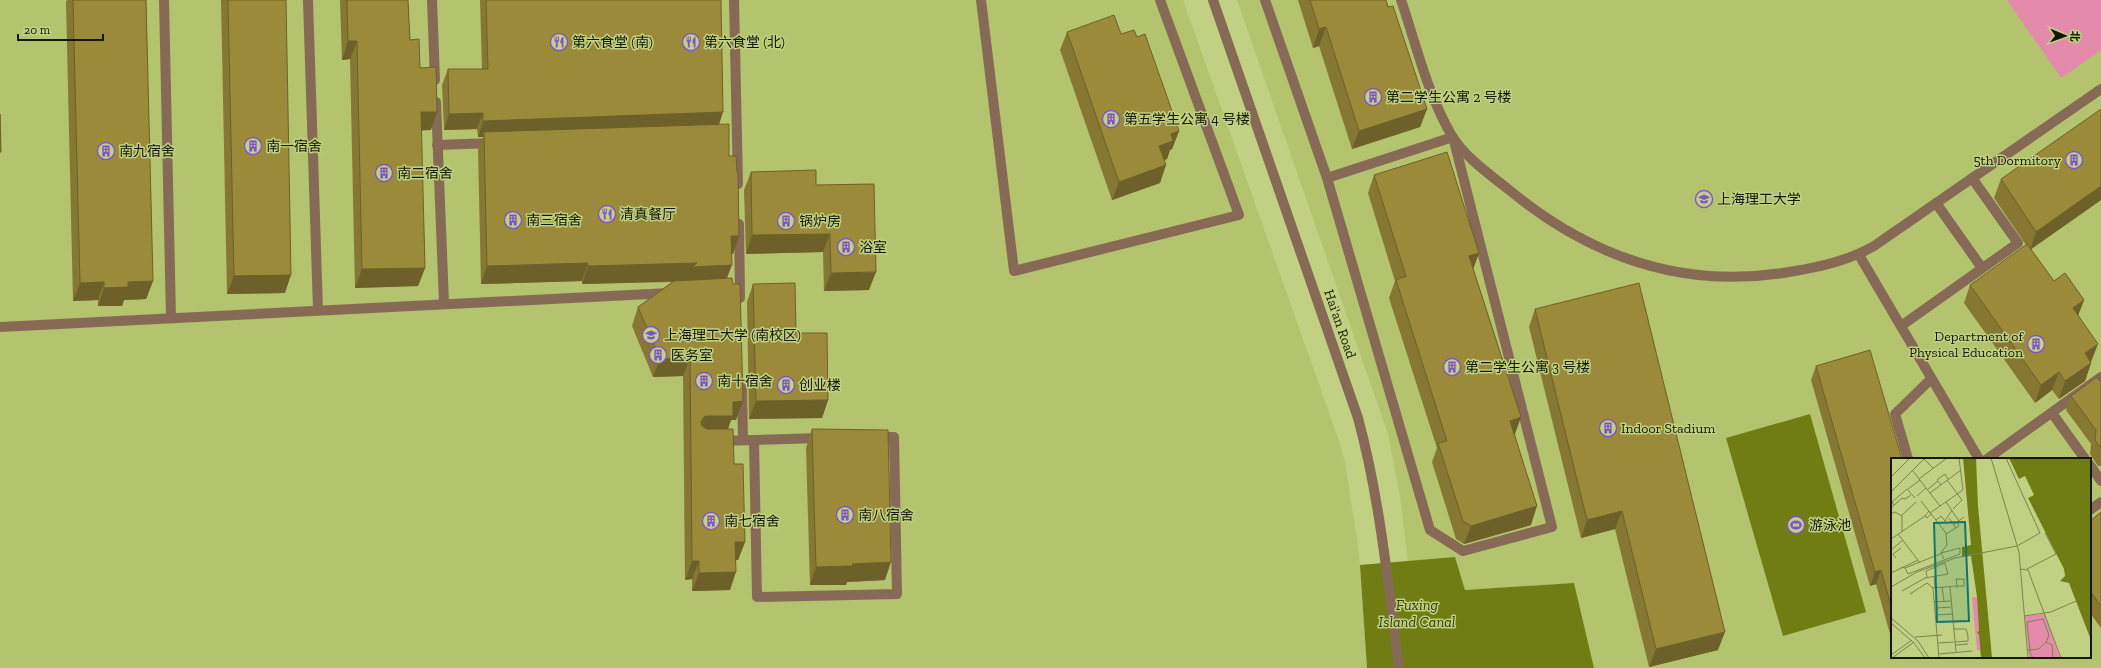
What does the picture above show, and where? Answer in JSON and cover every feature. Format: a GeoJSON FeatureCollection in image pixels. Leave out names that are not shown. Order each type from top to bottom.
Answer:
{"type":"FeatureCollection","features":[{"type":"Feature","properties":{"kind":"street"},"geometry":{"type":"LineString","coordinates":[[164,0],[171,318]]}},
{"type":"Feature","properties":{"kind":"street"},"geometry":{"type":"LineString","coordinates":[[308,0],[318,310]]}},
{"type":"Feature","properties":{"kind":"street"},"geometry":{"type":"LineString","coordinates":[[432,0],[444,303]]}},
{"type":"Feature","properties":{"kind":"street"},"geometry":{"type":"LineString","coordinates":[[734,0],[733,134],[738,196]]}},
{"type":"Feature","properties":{"kind":"street"},"geometry":{"type":"LineString","coordinates":[[980,0],[1014,271],[1238,215],[1160,0]]}},
{"type":"Feature","properties":{"kind":"street","name":"Hai'an Road"},"geometry":{"type":"LineString","coordinates":[[1212,0],[1358,418],[1370,464],[1399,668]]}},
{"type":"Feature","properties":{"kind":"street"},"geometry":{"type":"LineString","coordinates":[[1265,0],[1327,178],[1430,530],[1462,551],[1552,527],[1453,137],[1428,79],[1401,0]]}},
{"type":"Feature","properties":{"kind":"street"},"geometry":{"type":"LineString","coordinates":[[1453,137],[1469,155],[1491,175],[1556,225],[1597,248],[1632,262],[1680,272],[1736,277],[1770,275],[1816,268],[1859,255],[2101,89]]}},
{"type":"Feature","properties":{"kind":"street"},"geometry":{"type":"LineString","coordinates":[[1327,178],[1453,137]]}},
{"type":"Feature","properties":{"kind":"street"},"geometry":{"type":"LineString","coordinates":[[438,145],[500,143]]}},
{"type":"Feature","properties":{"kind":"street"},"geometry":{"type":"LineString","coordinates":[[1901,326],[2018,243],[1972,178]]}},
{"type":"Feature","properties":{"kind":"street"},"geometry":{"type":"LineString","coordinates":[[1936,203],[1982,268]]}},
{"type":"Feature","properties":{"kind":"street"},"geometry":{"type":"LineString","coordinates":[[739,212],[736,290],[740,305]]}},
{"type":"Feature","properties":{"kind":"street"},"geometry":{"type":"LineString","coordinates":[[1859,255],[1978,458]]}},
{"type":"Feature","properties":{"kind":"street"},"geometry":{"type":"LineString","coordinates":[[0,327],[678,292]]}},
{"type":"Feature","properties":{"kind":"street"},"geometry":{"type":"LineString","coordinates":[[742,375],[748,440],[757,597],[897,594],[894,436],[863,437]]}},
{"type":"Feature","properties":{"kind":"street"},"geometry":{"type":"LineString","coordinates":[[1988,458],[2101,377]]}},
{"type":"Feature","properties":{"kind":"street"},"geometry":{"type":"LineString","coordinates":[[1908,458],[1895,414],[1931,379]]}},
{"type":"Feature","properties":{"kind":"street"},"geometry":{"type":"LineString","coordinates":[[2052,413],[2084,458]]}},
{"type":"Feature","properties":{"kind":"street"},"geometry":{"type":"LineString","coordinates":[[708,441],[832,438]]}},
{"type":"Feature","properties":{"kind":"street"},"geometry":{"type":"LineString","coordinates":[[2091,467],[2101,481]]}},
{"type":"Feature","properties":{"kind":"street"},"geometry":{"type":"LineString","coordinates":[[2091,509],[2101,502]]}},
{"type":"Feature","properties":{"kind":"shaded area","name":"上海理工大学 (南校区)"},"geometry":{"type":"Polygon","coordinates":[[[0,0],[1183,0],[1338,438],[1345,462],[1359,553],[1367,668],[0,668],[0,0]]]}},
{"type":"Feature","properties":{"kind":"shaded area","name":"上海理工大学"},"geometry":{"type":"Polygon","coordinates":[[[1237,0],[2101,0],[2101,668],[1594,668],[1574,583],[1465,590],[1455,557],[1408,561],[1400,496],[1388,434],[1237,0]]]}},
{"type":"Feature","properties":{"kind":"shaded area"},"geometry":{"type":"Polygon","coordinates":[[[2007,0],[2101,0],[2101,50],[2061,78],[2007,0]]]}},
{"type":"Feature","properties":{"kind":"water","name":"游泳池"},"geometry":{"type":"Polygon","coordinates":[[[1810,414],[1866,612],[1783,636],[1726,438],[1810,414]]]}},
{"type":"Feature","properties":{"kind":"water","name":"Fuxing Island Canal"},"geometry":{"type":"Polygon","coordinates":[[[1455,557],[1465,590],[1574,583],[1594,668],[1367,668],[1360,565],[1455,557]]]}},
{"type":"Feature","properties":{"kind":"building","name":"南九宿舍"},"geometry":{"type":"Polygon","coordinates":[[[73,0],[146,0],[153,281],[128,282],[128,287],[104,288],[104,282],[80,283],[73,0]]]}},
{"type":"Feature","properties":{"kind":"building","name":"南一宿舍"},"geometry":{"type":"Polygon","coordinates":[[[228,0],[286,0],[291,275],[234,276],[228,0]]]}},
{"type":"Feature","properties":{"kind":"building","name":"南二宿舍"},"geometry":{"type":"Polygon","coordinates":[[[347,0],[408,0],[410,40],[419,39],[420,68],[436,67],[437,112],[421,112],[425,268],[362,269],[357,41],[348,41],[347,0]]]}},
{"type":"Feature","properties":{"kind":"building","name":"第六食堂 (南)"},"geometry":{"type":"Polygon","coordinates":[[[486,0],[721,0],[723,112],[483,121],[483,113],[449,114],[448,69],[488,69],[486,0]]]}},
{"type":"Feature","properties":{"kind":"building","name":"第二学生公寓 2 号楼"},"geometry":{"type":"Polygon","coordinates":[[[1310,0],[1386,0],[1388,7],[1393,6],[1427,109],[1359,131],[1326,27],[1319,29],[1310,0]]]}},
{"type":"Feature","properties":{"kind":"building","name":"第五学生公寓 4 号楼"},"geometry":{"type":"Polygon","coordinates":[[[1114,15],[1121,34],[1134,30],[1137,37],[1145,34],[1179,131],[1171,134],[1173,141],[1159,146],[1166,165],[1119,182],[1067,32],[1114,15]]]}},
{"type":"Feature","properties":{"kind":"building","name":"5th Dormitory"},"geometry":{"type":"Polygon","coordinates":[[[2101,109],[2101,186],[2036,232],[2001,179],[2101,109]]]}},
{"type":"Feature","properties":{"kind":"building"},"geometry":{"type":"Polygon","coordinates":[[[0,114],[1,152],[0,152],[0,114]]]}},
{"type":"Feature","properties":{"kind":"building"},"geometry":{"type":"Polygon","coordinates":[[[729,124],[729,156],[736,156],[738,172],[739,236],[731,236],[732,265],[692,267],[697,263],[588,266],[588,263],[487,266],[484,132],[729,124]]]}},
{"type":"Feature","properties":{"kind":"building","name":"第二学生公寓 3 号楼"},"geometry":{"type":"Polygon","coordinates":[[[1447,152],[1479,253],[1469,256],[1521,417],[1510,421],[1537,506],[1471,526],[1463,521],[1438,443],[1447,441],[1396,280],[1406,276],[1374,175],[1447,152]]]}},
{"type":"Feature","properties":{"kind":"building"},"geometry":{"type":"Polygon","coordinates":[[[816,170],[816,185],[874,184],[876,272],[831,273],[830,234],[752,235],[751,172],[816,170]]]}},
{"type":"Feature","properties":{"kind":"building","name":"Department of Physical Education"},"geometry":{"type":"Polygon","coordinates":[[[2027,244],[2054,281],[2065,273],[2084,300],[2073,308],[2098,344],[2085,353],[2091,363],[2065,381],[2059,372],[2041,385],[1970,285],[2027,244]]]}},
{"type":"Feature","properties":{"kind":"building"},"geometry":{"type":"Polygon","coordinates":[[[732,278],[733,284],[740,284],[743,401],[733,402],[733,416],[707,416],[704,417],[701,422],[702,426],[707,429],[733,429],[734,464],[743,464],[745,542],[735,542],[736,572],[699,573],[699,561],[692,561],[690,358],[660,359],[638,307],[674,281],[732,278]]]}},
{"type":"Feature","properties":{"kind":"building","name":"创业楼"},"geometry":{"type":"Polygon","coordinates":[[[795,283],[796,333],[827,333],[828,400],[756,401],[753,284],[795,283]]]}},
{"type":"Feature","properties":{"kind":"building","name":"Indoor Stadium"},"geometry":{"type":"Polygon","coordinates":[[[1639,283],[1725,632],[1656,649],[1622,511],[1587,520],[1535,309],[1639,283]]]}},
{"type":"Feature","properties":{"kind":"building"},"geometry":{"type":"Polygon","coordinates":[[[1870,350],[1902,458],[1891,458],[1891,605],[1881,570],[1875,572],[1816,366],[1870,350]]]}},
{"type":"Feature","properties":{"kind":"building"},"geometry":{"type":"Polygon","coordinates":[[[2097,377],[2101,382],[2101,448],[2095,440],[2096,430],[2071,396],[2097,377]]]}},
{"type":"Feature","properties":{"kind":"building","name":"南八宿舍"},"geometry":{"type":"Polygon","coordinates":[[[812,429],[888,430],[891,562],[852,564],[853,566],[816,567],[812,429]]]}},
{"type":"Feature","properties":{"kind":"building"},"geometry":{"type":"Polygon","coordinates":[[[2101,512],[2101,606],[2091,592],[2091,520],[2101,512]]]}},
{"type":"Feature","properties":{"kind":"place","name":"第六食堂 (南)"},"geometry":{"type":"Point","coordinates":[559,42]}},
{"type":"Feature","properties":{"kind":"place","name":"第六食堂 (北)"},"geometry":{"type":"Point","coordinates":[691,42]}},
{"type":"Feature","properties":{"kind":"place","name":"第二学生公寓 2 号楼"},"geometry":{"type":"Point","coordinates":[1373,97]}},
{"type":"Feature","properties":{"kind":"place","name":"第五学生公寓 4 号楼"},"geometry":{"type":"Point","coordinates":[1111,119]}},
{"type":"Feature","properties":{"kind":"place","name":"南一宿舍"},"geometry":{"type":"Point","coordinates":[253,146]}},
{"type":"Feature","properties":{"kind":"place","name":"南九宿舍"},"geometry":{"type":"Point","coordinates":[106,151]}},
{"type":"Feature","properties":{"kind":"place","name":"5th Dormitory"},"geometry":{"type":"Point","coordinates":[2074,160]}},
{"type":"Feature","properties":{"kind":"place","name":"南二宿舍"},"geometry":{"type":"Point","coordinates":[384,173]}},
{"type":"Feature","properties":{"kind":"place","name":"上海理工大学"},"geometry":{"type":"Point","coordinates":[1704,199]}},
{"type":"Feature","properties":{"kind":"place","name":"清真餐厅"},"geometry":{"type":"Point","coordinates":[607,214]}},
{"type":"Feature","properties":{"kind":"place","name":"南三宿舍"},"geometry":{"type":"Point","coordinates":[513,220]}},
{"type":"Feature","properties":{"kind":"place","name":"锅炉房"},"geometry":{"type":"Point","coordinates":[786,221]}},
{"type":"Feature","properties":{"kind":"place","name":"浴室"},"geometry":{"type":"Point","coordinates":[846,247]}},
{"type":"Feature","properties":{"kind":"place","name":"上海理工大学 (南校区)"},"geometry":{"type":"Point","coordinates":[651,335]}},
{"type":"Feature","properties":{"kind":"place","name":"Department of Physical Education"},"geometry":{"type":"Point","coordinates":[2036,344]}},
{"type":"Feature","properties":{"kind":"place","name":"医务室"},"geometry":{"type":"Point","coordinates":[658,355]}},
{"type":"Feature","properties":{"kind":"place","name":"第二学生公寓 3 号楼"},"geometry":{"type":"Point","coordinates":[1452,367]}},
{"type":"Feature","properties":{"kind":"place","name":"南十宿舍"},"geometry":{"type":"Point","coordinates":[704,381]}},
{"type":"Feature","properties":{"kind":"place","name":"创业楼"},"geometry":{"type":"Point","coordinates":[786,385]}},
{"type":"Feature","properties":{"kind":"place","name":"Indoor Stadium"},"geometry":{"type":"Point","coordinates":[1608,428]}},
{"type":"Feature","properties":{"kind":"place","name":"南八宿舍"},"geometry":{"type":"Point","coordinates":[845,515]}},
{"type":"Feature","properties":{"kind":"place","name":"南七宿舍"},"geometry":{"type":"Point","coordinates":[711,521]}},
{"type":"Feature","properties":{"kind":"place","name":"游泳池"},"geometry":{"type":"Point","coordinates":[1796,525]}}]}
